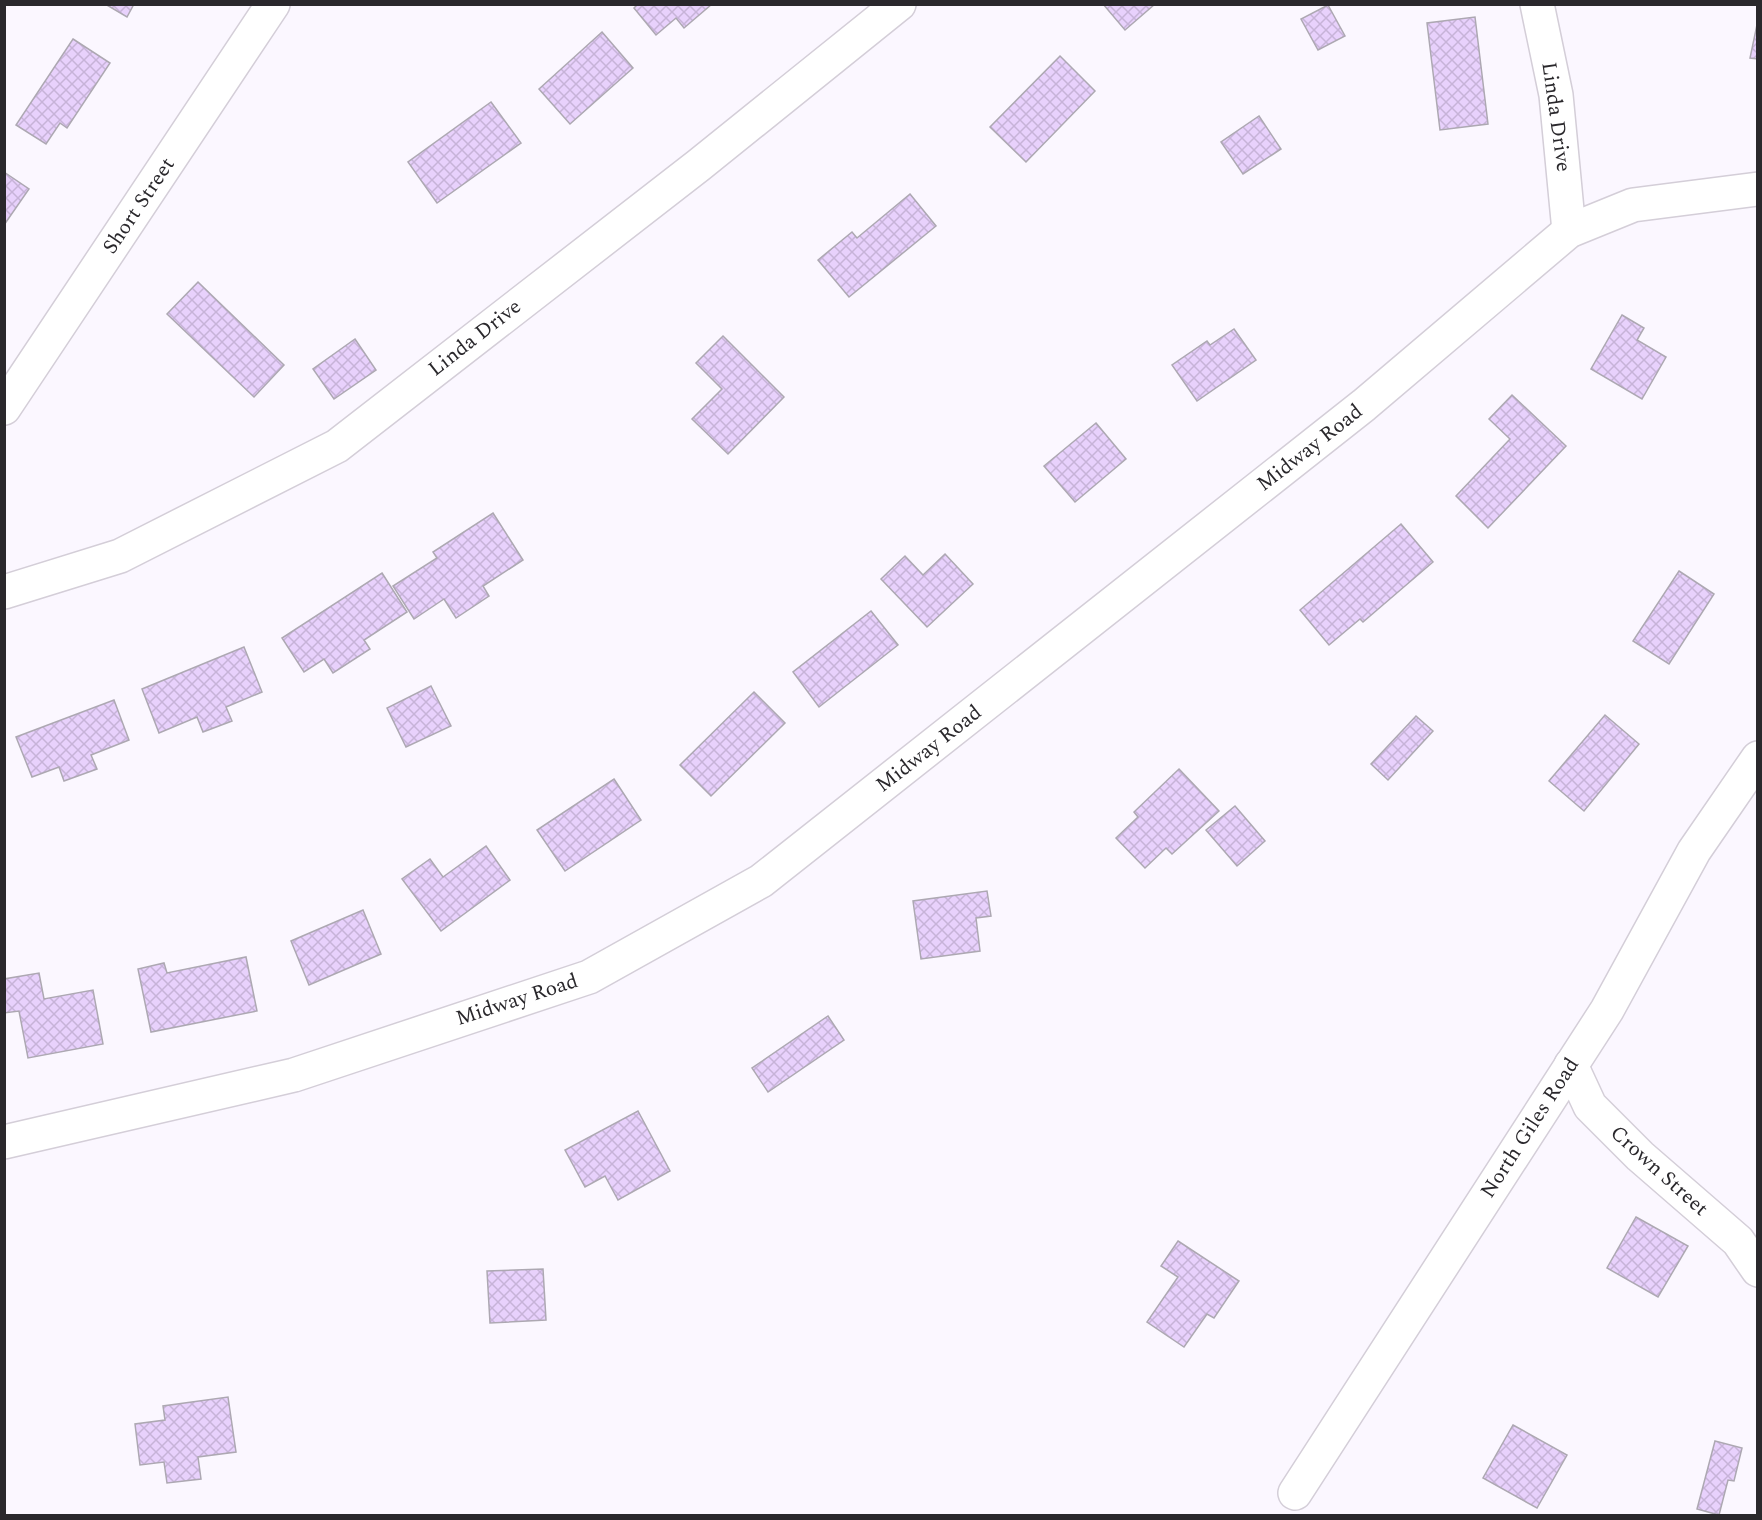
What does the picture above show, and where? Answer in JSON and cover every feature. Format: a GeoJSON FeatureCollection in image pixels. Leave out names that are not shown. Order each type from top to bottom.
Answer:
{"type":"FeatureCollection","features":[{"type":"Feature","properties":{"kind":"street","name":"Short Street"},"geometry":{"type":"LineString","coordinates":[[4,408],[273,4]]}},
{"type":"Feature","properties":{"kind":"street","name":"Linda Drive"},"geometry":{"type":"LineString","coordinates":[[4,592],[120,556],[337,446],[690,172],[899,4]]}},
{"type":"Feature","properties":{"kind":"street","name":"Linda Drive"},"geometry":{"type":"LineString","coordinates":[[1537,4],[1556,95],[1569,231]]}},
{"type":"Feature","properties":{"kind":"street","name":"Midway Road"},"geometry":{"type":"LineString","coordinates":[[4,1142],[294,1075],[589,976],[761,881],[1364,405],[1569,231],[1633,205],[1758,189]]}},
{"type":"Feature","properties":{"kind":"street","name":"North Giles Road"},"geometry":{"type":"LineString","coordinates":[[1295,1493],[1607,1010],[1694,851],[1758,758]]}},
{"type":"Feature","properties":{"kind":"street","name":"Crown Street"},"geometry":{"type":"LineString","coordinates":[[1571,1065],[1590,1106],[1640,1156],[1738,1241],[1758,1270]]}},
{"type":"Feature","properties":{"kind":"building"},"geometry":{"type":"Polygon","coordinates":[[[105,4],[134,4],[127,17],[105,4]]]}},
{"type":"Feature","properties":{"kind":"building"},"geometry":{"type":"Polygon","coordinates":[[[638,4],[712,4],[684,28],[676,18],[656,35],[634,8],[638,4]]]}},
{"type":"Feature","properties":{"kind":"building"},"geometry":{"type":"Polygon","coordinates":[[[1103,4],[1155,4],[1125,30],[1103,4]]]}},
{"type":"Feature","properties":{"kind":"building"},"geometry":{"type":"Polygon","coordinates":[[[1328,5],[1345,36],[1318,50],[1301,19],[1328,5]]]}},
{"type":"Feature","properties":{"kind":"building"},"geometry":{"type":"Polygon","coordinates":[[[1475,17],[1488,124],[1440,130],[1427,23],[1475,17]]]}},
{"type":"Feature","properties":{"kind":"building"},"geometry":{"type":"Polygon","coordinates":[[[1758,20],[1758,59],[1750,58],[1758,20]]]}},
{"type":"Feature","properties":{"kind":"building"},"geometry":{"type":"Polygon","coordinates":[[[602,32],[633,68],[570,124],[539,89],[602,32]]]}},
{"type":"Feature","properties":{"kind":"building"},"geometry":{"type":"Polygon","coordinates":[[[73,39],[110,63],[67,128],[60,123],[46,144],[16,125],[73,39]]]}},
{"type":"Feature","properties":{"kind":"building"},"geometry":{"type":"Polygon","coordinates":[[[1060,56],[1095,91],[1026,162],[990,127],[1060,56]]]}},
{"type":"Feature","properties":{"kind":"building"},"geometry":{"type":"Polygon","coordinates":[[[491,102],[521,143],[437,203],[408,162],[491,102]]]}},
{"type":"Feature","properties":{"kind":"building"},"geometry":{"type":"Polygon","coordinates":[[[1259,116],[1281,149],[1243,174],[1221,142],[1259,116]]]}},
{"type":"Feature","properties":{"kind":"building"},"geometry":{"type":"Polygon","coordinates":[[[4,172],[29,189],[4,225],[4,172]]]}},
{"type":"Feature","properties":{"kind":"building"},"geometry":{"type":"Polygon","coordinates":[[[910,194],[936,226],[849,297],[818,260],[852,232],[857,238],[910,194]]]}},
{"type":"Feature","properties":{"kind":"building"},"geometry":{"type":"Polygon","coordinates":[[[198,282],[284,365],[254,397],[167,314],[198,282]]]}},
{"type":"Feature","properties":{"kind":"building"},"geometry":{"type":"Polygon","coordinates":[[[1622,315],[1644,328],[1637,340],[1666,357],[1642,399],[1591,369],[1622,315]]]}},
{"type":"Feature","properties":{"kind":"building"},"geometry":{"type":"Polygon","coordinates":[[[1234,329],[1256,360],[1197,401],[1172,365],[1207,341],[1210,345],[1234,329]]]}},
{"type":"Feature","properties":{"kind":"building"},"geometry":{"type":"Polygon","coordinates":[[[723,336],[784,397],[728,454],[692,419],[722,389],[696,363],[723,336]]]}},
{"type":"Feature","properties":{"kind":"building"},"geometry":{"type":"Polygon","coordinates":[[[355,339],[376,370],[334,399],[313,369],[355,339]]]}},
{"type":"Feature","properties":{"kind":"building"},"geometry":{"type":"Polygon","coordinates":[[[1512,395],[1566,446],[1488,528],[1456,496],[1510,439],[1489,419],[1512,395]]]}},
{"type":"Feature","properties":{"kind":"building"},"geometry":{"type":"Polygon","coordinates":[[[1096,423],[1126,459],[1075,502],[1044,466],[1096,423]]]}},
{"type":"Feature","properties":{"kind":"building"},"geometry":{"type":"Polygon","coordinates":[[[493,513],[523,560],[483,586],[489,596],[456,618],[444,599],[414,619],[393,586],[437,558],[433,552],[493,513]]]}},
{"type":"Feature","properties":{"kind":"building"},"geometry":{"type":"Polygon","coordinates":[[[1401,524],[1433,562],[1363,622],[1360,619],[1329,645],[1300,610],[1401,524]]]}},
{"type":"Feature","properties":{"kind":"building"},"geometry":{"type":"Polygon","coordinates":[[[945,554],[973,584],[927,627],[881,579],[905,556],[923,575],[945,554]]]}},
{"type":"Feature","properties":{"kind":"building"},"geometry":{"type":"Polygon","coordinates":[[[1679,571],[1714,594],[1669,664],[1633,641],[1679,571]]]}},
{"type":"Feature","properties":{"kind":"building"},"geometry":{"type":"Polygon","coordinates":[[[382,573],[407,612],[364,640],[370,649],[333,673],[324,659],[304,672],[282,638],[382,573]]]}},
{"type":"Feature","properties":{"kind":"building"},"geometry":{"type":"Polygon","coordinates":[[[871,611],[898,645],[819,707],[793,672],[871,611]]]}},
{"type":"Feature","properties":{"kind":"building"},"geometry":{"type":"Polygon","coordinates":[[[244,647],[262,692],[226,707],[232,721],[203,732],[197,717],[159,733],[142,689],[244,647]]]}},
{"type":"Feature","properties":{"kind":"building"},"geometry":{"type":"Polygon","coordinates":[[[431,686],[451,726],[406,747],[387,708],[431,686]]]}},
{"type":"Feature","properties":{"kind":"building"},"geometry":{"type":"Polygon","coordinates":[[[754,692],[785,723],[711,796],[680,765],[754,692]]]}},
{"type":"Feature","properties":{"kind":"building"},"geometry":{"type":"Polygon","coordinates":[[[114,700],[129,740],[91,755],[97,769],[64,781],[59,767],[32,777],[16,737],[114,700]]]}},
{"type":"Feature","properties":{"kind":"building"},"geometry":{"type":"Polygon","coordinates":[[[1605,715],[1639,744],[1584,811],[1549,781],[1605,715]]]}},
{"type":"Feature","properties":{"kind":"building"},"geometry":{"type":"Polygon","coordinates":[[[1416,716],[1433,731],[1388,780],[1371,764],[1416,716]]]}},
{"type":"Feature","properties":{"kind":"building"},"geometry":{"type":"Polygon","coordinates":[[[1179,769],[1219,811],[1172,854],[1166,848],[1145,868],[1116,838],[1138,817],[1134,812],[1179,769]]]}},
{"type":"Feature","properties":{"kind":"building"},"geometry":{"type":"Polygon","coordinates":[[[614,779],[641,820],[565,871],[537,830],[614,779]]]}},
{"type":"Feature","properties":{"kind":"building"},"geometry":{"type":"Polygon","coordinates":[[[1235,806],[1265,841],[1237,866],[1206,830],[1235,806]]]}},
{"type":"Feature","properties":{"kind":"building"},"geometry":{"type":"Polygon","coordinates":[[[486,846],[510,880],[441,931],[402,879],[430,859],[443,877],[486,846]]]}},
{"type":"Feature","properties":{"kind":"building"},"geometry":{"type":"Polygon","coordinates":[[[987,891],[991,916],[976,918],[980,951],[921,959],[913,901],[987,891]]]}},
{"type":"Feature","properties":{"kind":"building"},"geometry":{"type":"Polygon","coordinates":[[[363,910],[381,954],[309,985],[291,941],[363,910]]]}},
{"type":"Feature","properties":{"kind":"building"},"geometry":{"type":"Polygon","coordinates":[[[246,957],[257,1011],[151,1032],[138,969],[164,963],[167,973],[246,957]]]}},
{"type":"Feature","properties":{"kind":"building"},"geometry":{"type":"Polygon","coordinates":[[[39,973],[44,999],[93,990],[103,1044],[28,1058],[19,1011],[4,1013],[4,979],[39,973]]]}},
{"type":"Feature","properties":{"kind":"building"},"geometry":{"type":"Polygon","coordinates":[[[828,1016],[844,1040],[768,1092],[752,1068],[828,1016]]]}},
{"type":"Feature","properties":{"kind":"building"},"geometry":{"type":"Polygon","coordinates":[[[638,1111],[670,1171],[618,1200],[605,1176],[585,1187],[565,1150],[638,1111]]]}},
{"type":"Feature","properties":{"kind":"building"},"geometry":{"type":"Polygon","coordinates":[[[1636,1217],[1688,1246],[1658,1297],[1607,1268],[1636,1217]]]}},
{"type":"Feature","properties":{"kind":"building"},"geometry":{"type":"Polygon","coordinates":[[[1178,1241],[1239,1281],[1214,1318],[1207,1314],[1184,1347],[1147,1322],[1178,1277],[1161,1266],[1178,1241]]]}},
{"type":"Feature","properties":{"kind":"building"},"geometry":{"type":"Polygon","coordinates":[[[543,1269],[546,1320],[490,1323],[487,1271],[543,1269]]]}},
{"type":"Feature","properties":{"kind":"building"},"geometry":{"type":"Polygon","coordinates":[[[228,1397],[236,1452],[198,1457],[201,1479],[167,1483],[164,1462],[140,1465],[135,1424],[165,1420],[163,1406],[228,1397]]]}},
{"type":"Feature","properties":{"kind":"building"},"geometry":{"type":"Polygon","coordinates":[[[1513,1425],[1567,1455],[1537,1508],[1483,1478],[1513,1425]]]}},
{"type":"Feature","properties":{"kind":"building"},"geometry":{"type":"Polygon","coordinates":[[[1715,1441],[1742,1448],[1734,1481],[1728,1480],[1719,1515],[1697,1509],[1715,1441]]]}}]}
